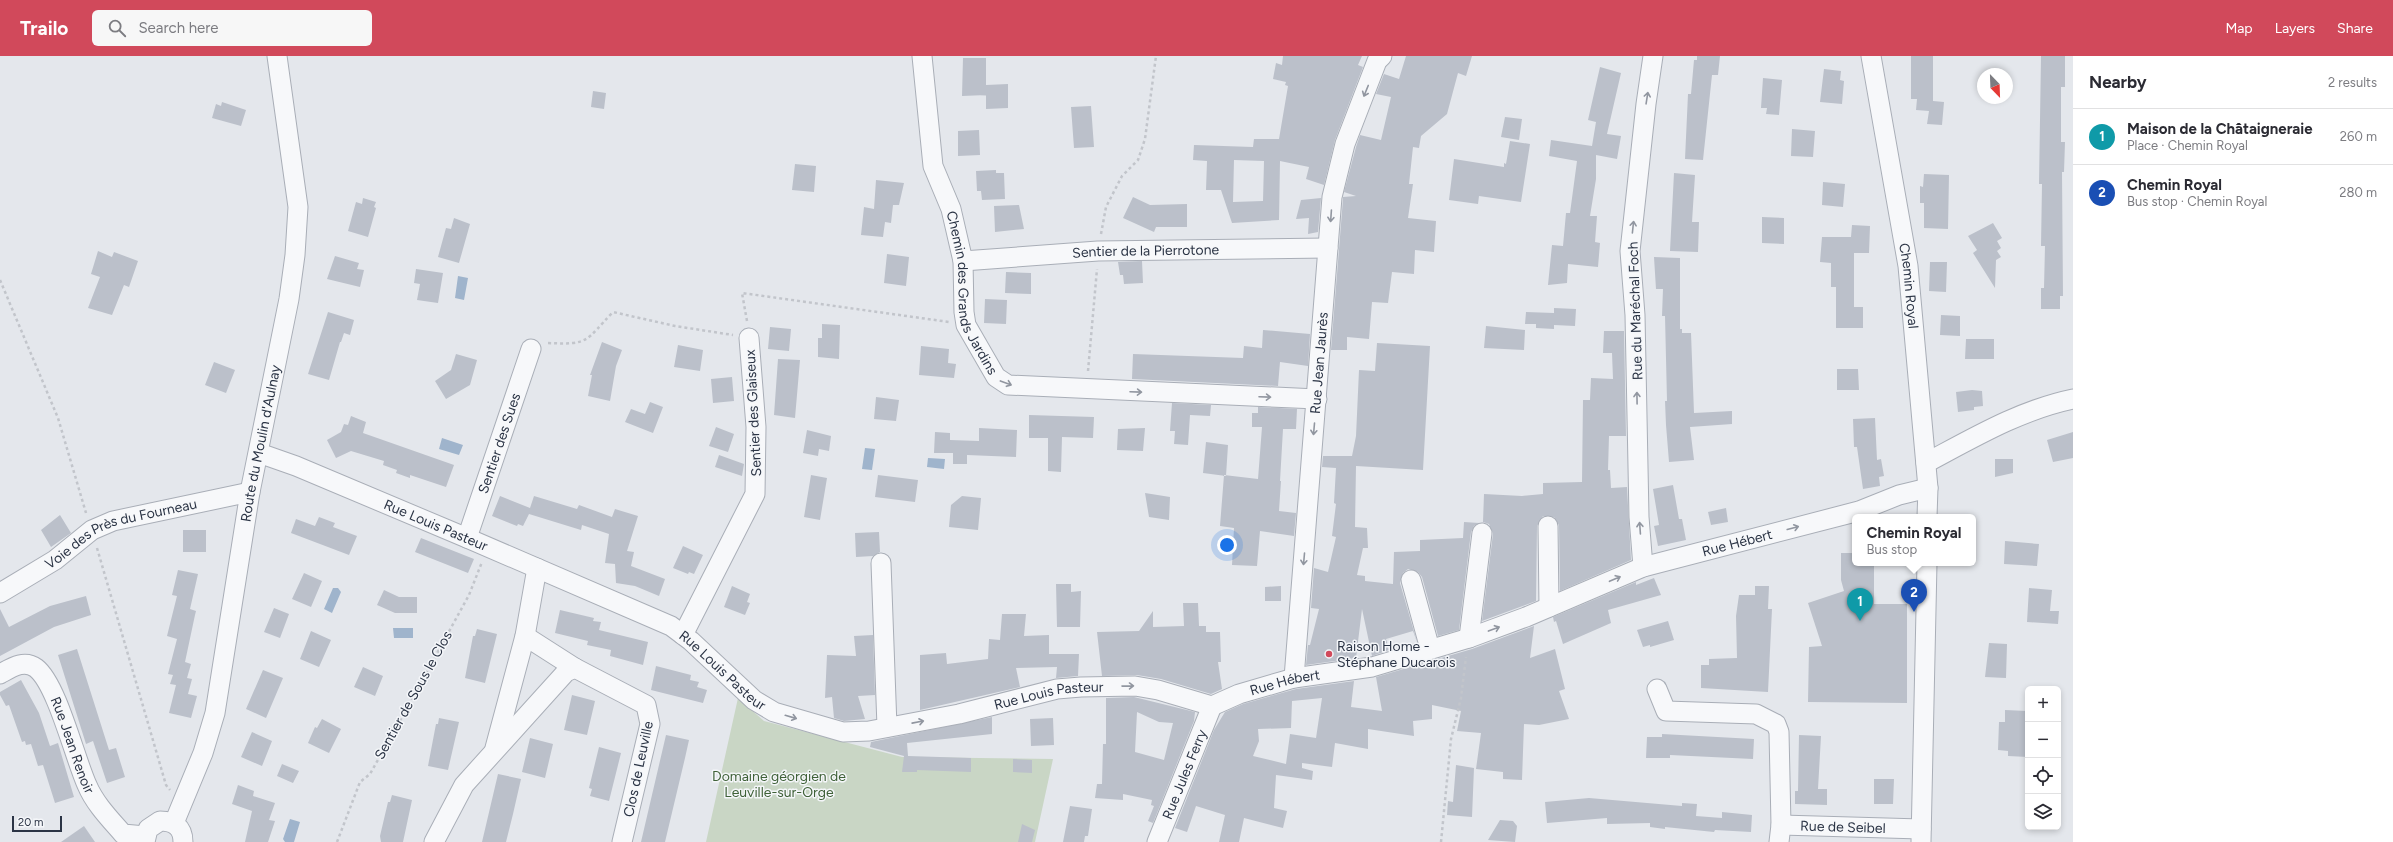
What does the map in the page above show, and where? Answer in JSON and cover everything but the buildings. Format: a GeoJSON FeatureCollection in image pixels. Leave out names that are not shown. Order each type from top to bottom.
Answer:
{"type":"FeatureCollection","features":[{"type":"Feature","properties":{"kind":"street","name":"Route du Moulin d'Aulnay"},"geometry":{"type":"LineString","coordinates":[[174,823],[203,753],[215,713],[250,492],[289,299],[298,207],[277,56]]}},
{"type":"Feature","properties":{"kind":"street","name":"Chemin des Grands Jardins"},"geometry":{"type":"LineString","coordinates":[[922,56],[933,166],[951,209],[963,261],[964,312],[966,325],[996,377],[1000,381],[1008,385],[1086,390],[1317,399]]}},
{"type":"Feature","properties":{"kind":"street","name":"Rue Jean Jaurès"},"geometry":{"type":"LineString","coordinates":[[1294,678],[1332,197],[1345,144],[1377,61],[1382,56]]}},
{"type":"Feature","properties":{"kind":"street","name":"Rue du Maréchal Foch"},"geometry":{"type":"LineString","coordinates":[[1643,567],[1639,517],[1635,315],[1630,251],[1646,104],[1653,56]]}},
{"type":"Feature","properties":{"kind":"street","name":"Chemin Royal"},"geometry":{"type":"LineString","coordinates":[[1871,56],[1908,266],[1928,488],[1927,514]]}},
{"type":"Feature","properties":{"kind":"street","name":"Sentier de la Pierrotone"},"geometry":{"type":"LineString","coordinates":[[963,261],[1098,251],[1328,248]]}},
{"type":"Feature","properties":{"kind":"street","name":"Sentier des Glaiseux"},"geometry":{"type":"LineString","coordinates":[[683,635],[755,494],[756,427],[749,338]]}},
{"type":"Feature","properties":{"kind":"street","name":"Sentier des Sues"},"geometry":{"type":"LineString","coordinates":[[467,538],[531,349]]}},
{"type":"Feature","properties":{"kind":"street"},"geometry":{"type":"LineString","coordinates":[[1926,463],[1995,427],[2047,405],[2073,399]]}},
{"type":"Feature","properties":{"kind":"street","name":"Rue Louis Pasteur"},"geometry":{"type":"LineString","coordinates":[[259,453],[296,466],[671,626],[683,635],[754,700],[774,712],[843,732],[868,731],[960,714],[1057,689],[1134,686],[1158,690],[1212,706]]}},
{"type":"Feature","properties":{"kind":"street","name":"Rue Hébert"},"geometry":{"type":"LineString","coordinates":[[1212,706],[1238,694],[1294,678],[1372,667],[1469,638],[1549,607],[1643,567],[1859,511],[1899,495],[1928,488]]}},
{"type":"Feature","properties":{"kind":"street","name":"Voie des Près du Fourneau"},"geometry":{"type":"LineString","coordinates":[[0,593],[55,560],[92,530],[113,521],[250,492]]}},
{"type":"Feature","properties":{"kind":"street"},"geometry":{"type":"LineString","coordinates":[[1548,526],[1549,607]]}},
{"type":"Feature","properties":{"kind":"street"},"geometry":{"type":"LineString","coordinates":[[1469,638],[1482,533]]}},
{"type":"Feature","properties":{"kind":"street"},"geometry":{"type":"LineString","coordinates":[[881,563],[887,727]]}},
{"type":"Feature","properties":{"kind":"street"},"geometry":{"type":"LineString","coordinates":[[1921,835],[1926,566]]}},
{"type":"Feature","properties":{"kind":"street"},"geometry":{"type":"LineString","coordinates":[[494,751],[525,636],[537,568]]}},
{"type":"Feature","properties":{"kind":"street"},"geometry":{"type":"LineString","coordinates":[[1412,580],[1430,649]]}},
{"type":"Feature","properties":{"kind":"street","name":"Clos de Leuville"},"geometry":{"type":"LineString","coordinates":[[525,636],[574,668],[646,705],[650,714],[650,724],[622,842]]}},
{"type":"Feature","properties":{"kind":"street","name":"Rue Jean Renoir"},"geometry":{"type":"LineString","coordinates":[[0,674],[18,665],[28,664],[37,668],[45,678],[62,714],[87,785],[94,799],[123,834],[145,839]]}},
{"type":"Feature","properties":{"kind":"street"},"geometry":{"type":"LineString","coordinates":[[434,842],[464,785],[566,672],[574,668]]}},
{"type":"Feature","properties":{"kind":"street"},"geometry":{"type":"LineString","coordinates":[[1657,689],[1666,711],[1756,714],[1776,724],[1779,732],[1780,833]]}},
{"type":"Feature","properties":{"kind":"street","name":"Rue Jules Ferry"},"geometry":{"type":"LineString","coordinates":[[1157,842],[1212,706]]}},
{"type":"Feature","properties":{"kind":"street"},"geometry":{"type":"LineString","coordinates":[[145,839],[153,824],[160,821],[174,823],[180,829],[183,842]]}},
{"type":"Feature","properties":{"kind":"street","name":"Rue de Seibel"},"geometry":{"type":"LineString","coordinates":[[1780,833],[1921,835]]}},
{"type":"Feature","properties":{"kind":"path"},"geometry":{"type":"LineString","coordinates":[[1086,390],[1098,251],[1106,207],[1122,176],[1138,160],[1145,139],[1156,56]]}},
{"type":"Feature","properties":{"kind":"path"},"geometry":{"type":"LineString","coordinates":[[0,280],[58,418],[166,785],[182,804]]}},
{"type":"Feature","properties":{"kind":"path"},"geometry":{"type":"LineString","coordinates":[[749,338],[742,293],[966,325]]}},
{"type":"Feature","properties":{"kind":"path","name":"Sentier des Glaiseux"},"geometry":{"type":"LineString","coordinates":[[531,349],[541,343],[572,345],[584,342],[613,312],[675,326],[749,338]]}},
{"type":"Feature","properties":{"kind":"path","name":"Sentier de Sous le Clos"},"geometry":{"type":"LineString","coordinates":[[337,842],[360,782],[370,774],[396,728],[469,595],[490,548]]}},
{"type":"Feature","properties":{"kind":"path"},"geometry":{"type":"LineString","coordinates":[[1441,842],[1451,739],[1461,698],[1469,638]]}},
{"type":"Feature","properties":{"kind":"green space","name":"Domaine géorgien de Leuville-sur-Orge"},"geometry":{"type":"Polygon","coordinates":[[[738,698],[764,721],[902,757],[1053,759],[1035,842],[706,842],[738,698]]]}},
{"type":"Feature","properties":{"kind":"water"},"geometry":{"type":"Polygon","coordinates":[[[458,276],[468,278],[464,300],[455,298],[458,276]]]}},
{"type":"Feature","properties":{"kind":"water"},"geometry":{"type":"Polygon","coordinates":[[[442,438],[463,445],[459,455],[439,449],[442,438]]]}},
{"type":"Feature","properties":{"kind":"water"},"geometry":{"type":"Polygon","coordinates":[[[865,448],[875,449],[872,470],[862,469],[865,448]]]}},
{"type":"Feature","properties":{"kind":"water"},"geometry":{"type":"Polygon","coordinates":[[[928,458],[945,459],[944,469],[927,467],[928,458]]]}},
{"type":"Feature","properties":{"kind":"water"},"geometry":{"type":"Polygon","coordinates":[[[333,588],[338,588],[341,592],[332,613],[324,609],[333,588]]]}},
{"type":"Feature","properties":{"kind":"water"},"geometry":{"type":"Polygon","coordinates":[[[393,628],[413,628],[413,638],[394,638],[393,628]]]}},
{"type":"Feature","properties":{"kind":"water"},"geometry":{"type":"Polygon","coordinates":[[[290,819],[300,822],[294,842],[285,842],[283,839],[290,819]]]}},
{"type":"Feature","properties":{"kind":"place","name":"Chemin Royal"},"geometry":{"type":"Point","coordinates":[1914,612]}},
{"type":"Feature","properties":{"kind":"place","name":"Maison de la Châtaigneraie"},"geometry":{"type":"Point","coordinates":[1860,621]}},
{"type":"Feature","properties":{"kind":"place","name":"Raison Home - Stéphane Ducarois"},"geometry":{"type":"Point","coordinates":[1329,654]}}]}
